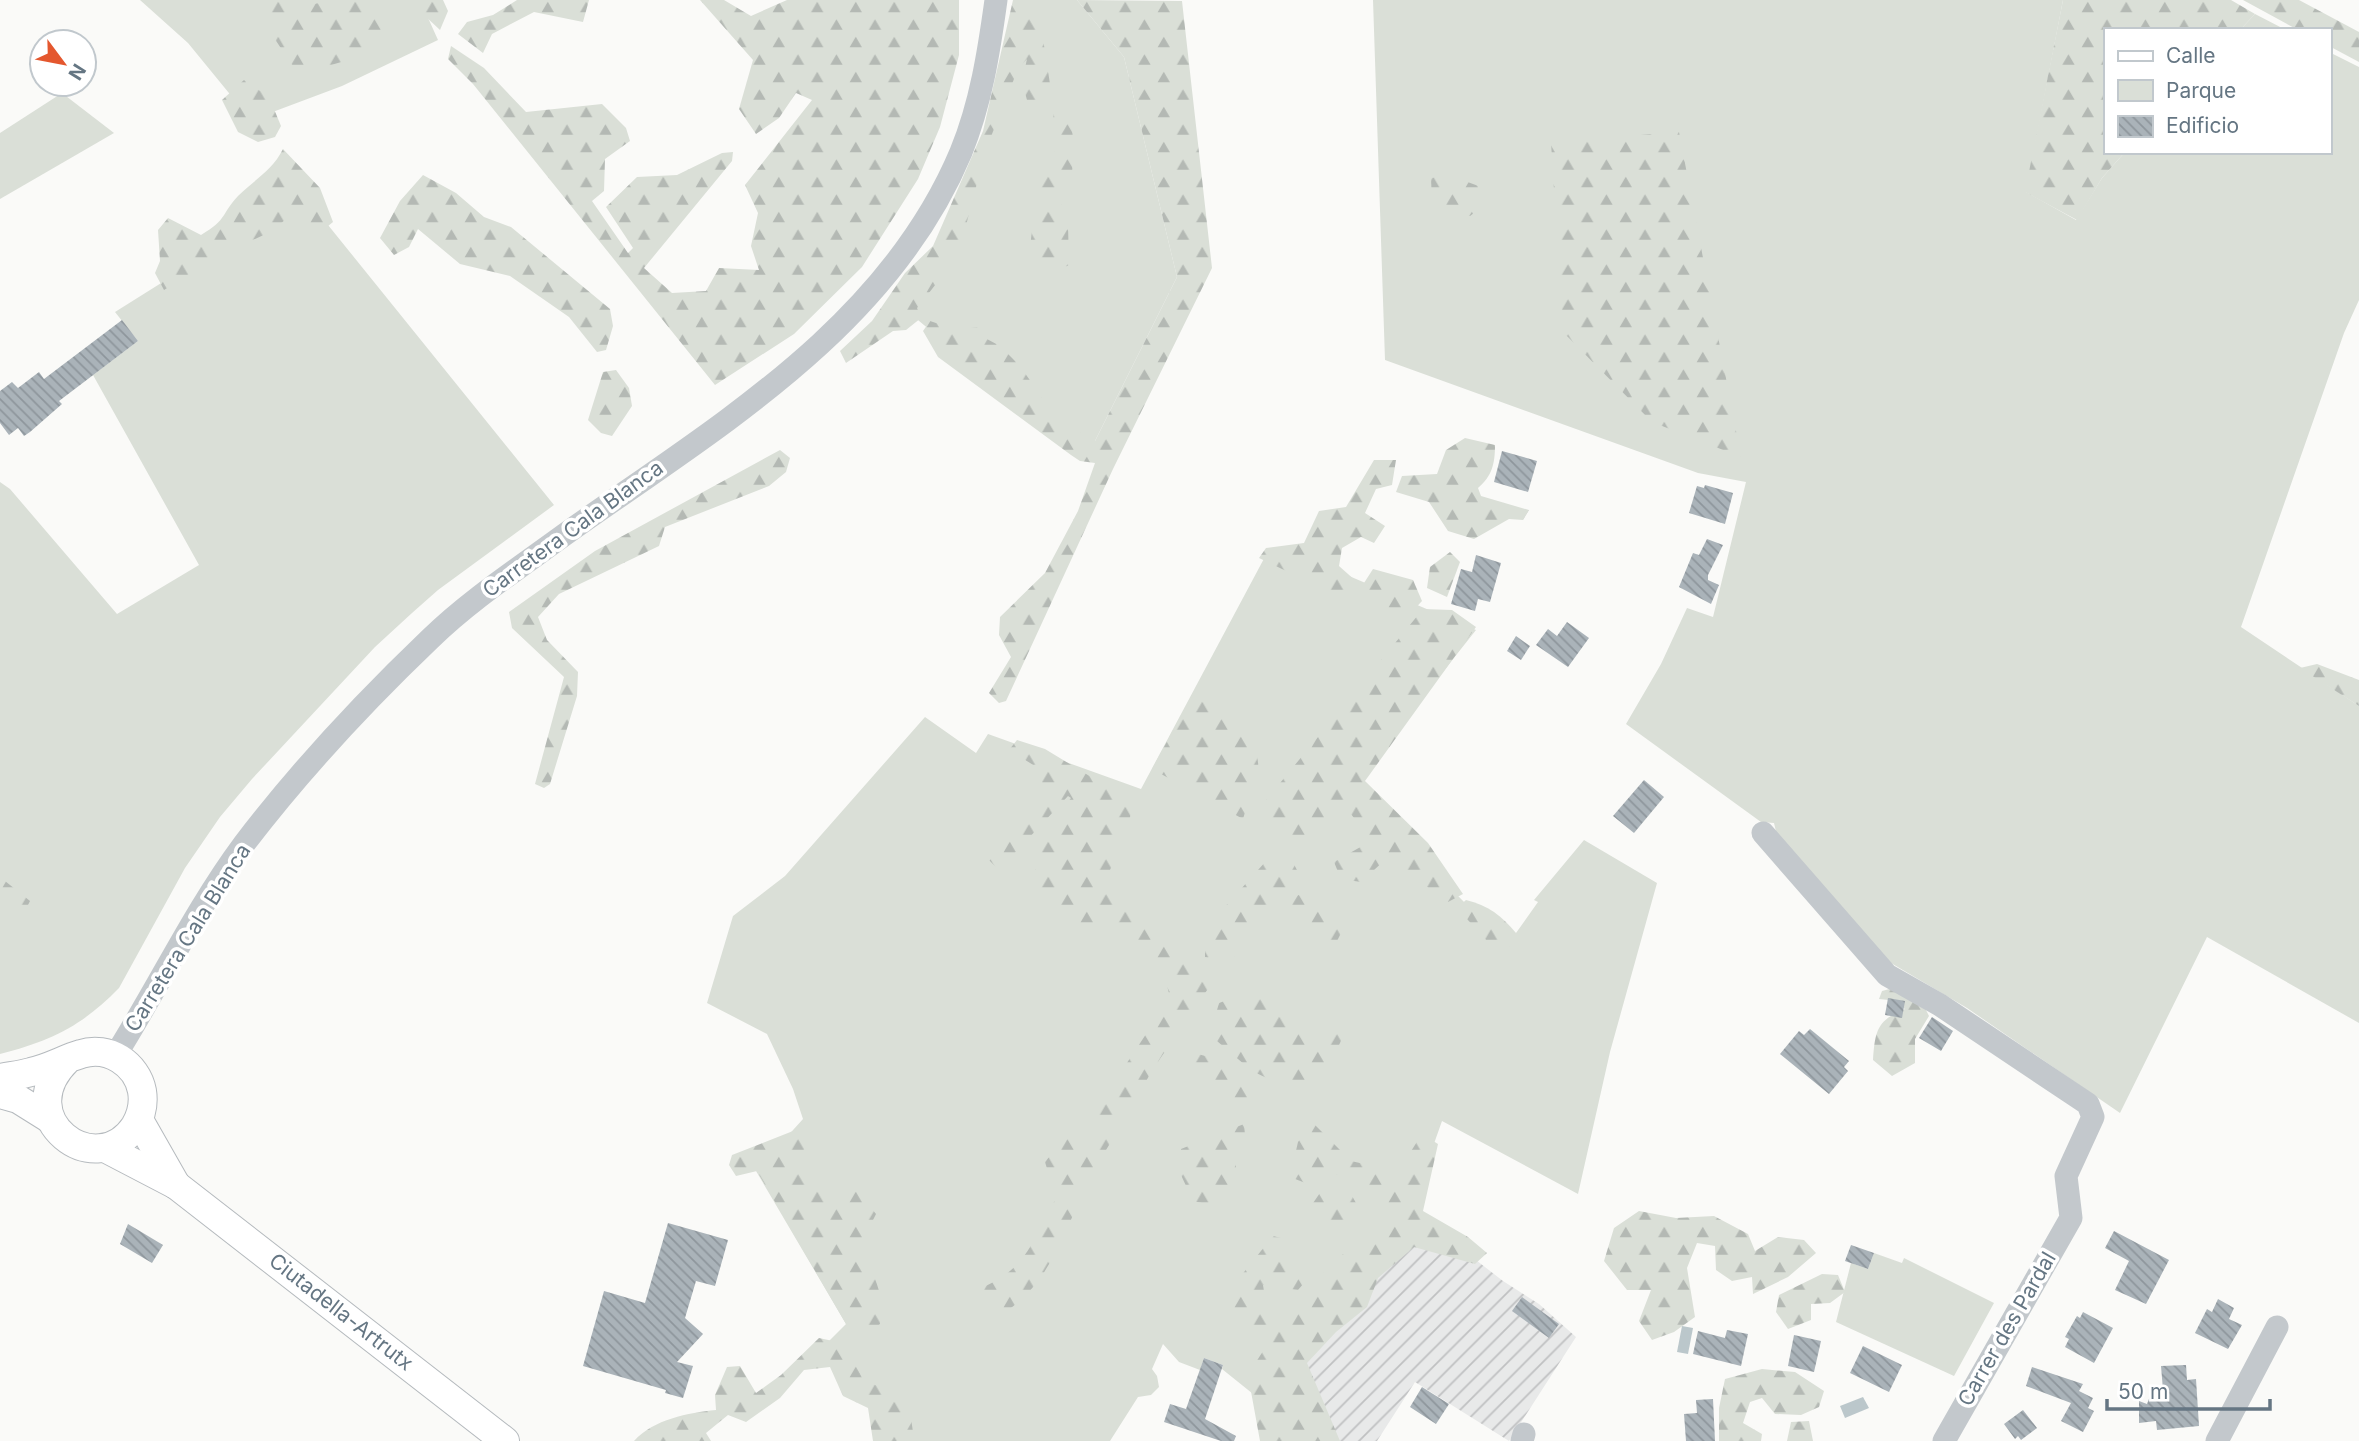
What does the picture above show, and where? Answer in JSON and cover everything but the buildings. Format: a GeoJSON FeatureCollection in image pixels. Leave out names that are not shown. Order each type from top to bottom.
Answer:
{"type":"FeatureCollection","features":[{"type":"Feature","properties":{"kind":"main road"},"geometry":{"type":"LineString","coordinates":[[0,1078],[30,1073],[91,1052],[115,1056],[137,1076],[143,1106],[139,1120],[130,1133],[105,1147]]}},
{"type":"Feature","properties":{"kind":"main road"},"geometry":{"type":"LineString","coordinates":[[50,1119],[46,1103],[48,1087],[55,1072],[67,1060]]}},
{"type":"Feature","properties":{"kind":"main road"},"geometry":{"type":"LineString","coordinates":[[0,1094],[18,1099],[50,1119],[65,1139],[77,1145],[105,1147],[176,1185]]}},
{"type":"Feature","properties":{"kind":"main road"},"geometry":{"type":"LineString","coordinates":[[139,1120],[176,1185]]}},
{"type":"Feature","properties":{"kind":"main road","name":"Ciutadella-Artrutx"},"geometry":{"type":"LineString","coordinates":[[176,1185],[503,1440]]}},
{"type":"Feature","properties":{"kind":"street","name":"Carretera Cala Blanca"},"geometry":{"type":"LineString","coordinates":[[115,1056],[216,886],[245,844],[340,733],[422,646],[485,592],[792,369],[841,327],[887,276],[918,234],[962,150],[982,84],[996,0]]}},
{"type":"Feature","properties":{"kind":"street","name":"Carrer des Pardal"},"geometry":{"type":"LineString","coordinates":[[1763,833],[1887,975],[1940,1005],[2088,1104],[2093,1117],[2066,1176],[2071,1218],[1944,1441]]}},
{"type":"Feature","properties":{"kind":"street"},"geometry":{"type":"LineString","coordinates":[[2217,1441],[2277,1327]]}},
{"type":"Feature","properties":{"kind":"shaded area"},"geometry":{"type":"Polygon","coordinates":[[[1407,1220],[1445,1236],[1503,1281],[1539,1304],[1576,1337],[1509,1441],[1415,1382],[1377,1441],[1320,1441],[1275,1374],[1407,1220]]]}},
{"type":"Feature","properties":{"kind":"shaded area"},"geometry":{"type":"Polygon","coordinates":[[[1682,1326],[1693,1328],[1688,1354],[1677,1352],[1682,1326]]]}},
{"type":"Feature","properties":{"kind":"shaded area"},"geometry":{"type":"Polygon","coordinates":[[[1863,1397],[1869,1408],[1845,1418],[1840,1406],[1863,1397]]]}},
{"type":"Feature","properties":{"kind":"green space"},"geometry":{"type":"Polygon","coordinates":[[[140,0],[420,0],[438,40],[342,86],[251,120],[188,43],[140,0]]]}},
{"type":"Feature","properties":{"kind":"green space"},"geometry":{"type":"Polygon","coordinates":[[[249,0],[305,0],[308,5],[337,0],[366,0],[384,16],[385,34],[369,54],[324,67],[296,71],[249,0]]]}},
{"type":"Feature","properties":{"kind":"green space"},"geometry":{"type":"Polygon","coordinates":[[[408,0],[443,0],[448,11],[440,30],[408,0]]]}},
{"type":"Feature","properties":{"kind":"green space"},"geometry":{"type":"Polygon","coordinates":[[[517,0],[589,0],[583,22],[534,12],[492,34],[483,53],[458,34],[467,22],[493,15],[517,0]]]}},
{"type":"Feature","properties":{"kind":"green space"},"geometry":{"type":"Polygon","coordinates":[[[700,0],[724,0],[751,16],[787,0],[959,0],[959,55],[940,127],[918,179],[862,267],[794,334],[715,385],[473,84],[448,59],[451,46],[484,68],[526,112],[602,104],[626,128],[630,141],[605,159],[604,191],[592,201],[628,253],[633,248],[606,207],[637,177],[677,175],[722,153],[733,152],[732,161],[644,268],[672,293],[706,291],[719,268],[759,270],[751,246],[758,213],[745,185],[812,100],[796,93],[779,118],[756,134],[739,109],[753,60],[700,0]]]}},
{"type":"Feature","properties":{"kind":"green space"},"geometry":{"type":"Polygon","coordinates":[[[1013,0],[1037,0],[1050,84],[1044,104],[1027,100],[1022,82],[1027,59],[1018,69],[986,149],[964,233],[947,270],[917,308],[921,318],[906,330],[893,331],[846,363],[840,351],[872,321],[905,273],[933,246],[983,131],[1013,0]]]}},
{"type":"Feature","properties":{"kind":"green space"},"geometry":{"type":"Polygon","coordinates":[[[1027,0],[1077,0],[1124,57],[1177,277],[1086,459],[907,311],[948,259],[1027,0]]]}},
{"type":"Feature","properties":{"kind":"green space"},"geometry":{"type":"Polygon","coordinates":[[[1077,0],[1182,1],[1212,268],[1113,469],[1006,701],[999,703],[989,693],[1011,657],[999,635],[1000,617],[1045,573],[1078,511],[1095,463],[1080,461],[1071,455],[938,357],[923,331],[930,321],[957,330],[978,327],[985,338],[1000,346],[1019,365],[1042,397],[1042,414],[1067,430],[1086,434],[1095,441],[1177,277],[1124,57],[1077,0]]]}},
{"type":"Feature","properties":{"kind":"green space"},"geometry":{"type":"Polygon","coordinates":[[[1373,0],[2063,0],[2026,192],[2076,220],[2102,178],[2123,154],[2331,154],[2331,53],[2359,67],[2359,300],[2344,333],[2241,627],[2359,706],[2359,1023],[2207,937],[2120,1113],[1967,1008],[1891,963],[1778,840],[1774,823],[1761,822],[1626,724],[1661,664],[1687,608],[1713,617],[1746,482],[1698,473],[1385,360],[1373,0]]]}},
{"type":"Feature","properties":{"kind":"green space"},"geometry":{"type":"Polygon","coordinates":[[[2063,0],[2231,0],[2255,14],[2242,28],[2104,28],[2104,154],[2123,154],[2102,178],[2077,220],[2025,192],[2063,0]]]}},
{"type":"Feature","properties":{"kind":"green space"},"geometry":{"type":"Polygon","coordinates":[[[2243,0],[2299,0],[2359,32],[2359,62],[2331,47],[2331,28],[2294,28],[2243,0]]]}},
{"type":"Feature","properties":{"kind":"green space"},"geometry":{"type":"Polygon","coordinates":[[[2255,14],[2282,28],[2242,28],[2255,14]]]}},
{"type":"Feature","properties":{"kind":"green space"},"geometry":{"type":"Polygon","coordinates":[[[244,80],[269,97],[281,126],[275,137],[258,142],[238,132],[222,100],[244,80]]]}},
{"type":"Feature","properties":{"kind":"green space"},"geometry":{"type":"Polygon","coordinates":[[[54,98],[68,98],[114,133],[0,199],[0,133],[54,98]]]}},
{"type":"Feature","properties":{"kind":"green space"},"geometry":{"type":"Polygon","coordinates":[[[1064,100],[1072,130],[1072,182],[1058,195],[1068,225],[1069,265],[1041,278],[1030,248],[1033,221],[1045,215],[1036,166],[1055,154],[1053,108],[1064,100]]]}},
{"type":"Feature","properties":{"kind":"green space"},"geometry":{"type":"Polygon","coordinates":[[[1679,132],[1741,457],[1652,422],[1563,332],[1551,142],[1679,132]]]}},
{"type":"Feature","properties":{"kind":"green space"},"geometry":{"type":"Polygon","coordinates":[[[283,149],[320,188],[333,222],[322,231],[290,216],[270,232],[218,256],[164,290],[155,273],[160,261],[158,230],[168,218],[201,235],[220,220],[238,196],[268,169],[283,149]]]}},
{"type":"Feature","properties":{"kind":"green space"},"geometry":{"type":"Polygon","coordinates":[[[423,175],[456,193],[484,217],[511,227],[610,309],[613,326],[606,350],[597,352],[569,317],[510,276],[460,264],[418,229],[409,247],[394,255],[380,238],[400,201],[423,175]]]}},
{"type":"Feature","properties":{"kind":"green space"},"geometry":{"type":"Polygon","coordinates":[[[1449,175],[1481,187],[1483,206],[1470,216],[1450,215],[1432,202],[1431,178],[1449,175]]]}},
{"type":"Feature","properties":{"kind":"green space"},"geometry":{"type":"Polygon","coordinates":[[[303,194],[554,505],[438,590],[412,613],[375,647],[252,779],[220,817],[185,868],[119,988],[92,1013],[65,1030],[35,1044],[0,1054],[0,482],[10,489],[117,614],[199,565],[93,375],[138,341],[115,312],[303,194]]]}},
{"type":"Feature","properties":{"kind":"green space"},"geometry":{"type":"Polygon","coordinates":[[[616,370],[629,388],[632,406],[612,436],[601,433],[588,420],[603,372],[616,370]]]}},
{"type":"Feature","properties":{"kind":"green space"},"geometry":{"type":"Polygon","coordinates":[[[1465,438],[1495,445],[1492,469],[1478,488],[1481,496],[1529,510],[1523,520],[1509,519],[1474,539],[1448,531],[1429,502],[1396,492],[1402,476],[1437,474],[1446,450],[1465,438]]]}},
{"type":"Feature","properties":{"kind":"green space"},"geometry":{"type":"Polygon","coordinates":[[[780,450],[790,458],[786,472],[769,486],[665,527],[659,546],[559,594],[538,617],[547,640],[578,672],[577,696],[550,784],[544,788],[535,784],[564,677],[512,628],[509,612],[595,551],[780,450]]]}},
{"type":"Feature","properties":{"kind":"green space"},"geometry":{"type":"Polygon","coordinates":[[[1374,460],[1396,460],[1392,485],[1376,489],[1365,513],[1385,526],[1374,543],[1361,537],[1342,548],[1339,566],[1357,582],[1353,592],[1328,591],[1259,558],[1266,548],[1304,543],[1319,511],[1346,507],[1374,460]]]}},
{"type":"Feature","properties":{"kind":"green space"},"geometry":{"type":"Polygon","coordinates":[[[1450,552],[1460,562],[1447,597],[1427,588],[1430,567],[1450,552]]]}},
{"type":"Feature","properties":{"kind":"green space"},"geometry":{"type":"Polygon","coordinates":[[[1267,553],[1342,573],[1476,630],[1351,788],[1468,906],[1511,940],[1538,902],[1534,900],[1584,840],[1657,883],[1610,1052],[1578,1194],[1442,1121],[1407,1220],[1268,1406],[1222,1369],[1223,1365],[1204,1358],[1200,1370],[1179,1362],[1163,1344],[1152,1369],[1157,1376],[1159,1387],[1151,1395],[1138,1397],[1110,1441],[892,1441],[825,1345],[846,1324],[756,1171],[803,1119],[793,1089],[767,1034],[707,1003],[733,916],[785,876],[925,717],[976,753],[988,734],[1141,789],[1267,553]]]}},
{"type":"Feature","properties":{"kind":"green space"},"geometry":{"type":"Polygon","coordinates":[[[1373,569],[1413,580],[1422,601],[1409,615],[1379,604],[1364,583],[1373,569]]]}},
{"type":"Feature","properties":{"kind":"green space"},"geometry":{"type":"Polygon","coordinates":[[[1423,609],[1452,610],[1476,627],[1365,781],[1428,843],[1463,894],[1448,902],[1387,858],[1361,882],[1341,879],[1334,862],[1371,841],[1351,814],[1306,843],[1273,829],[1262,805],[1423,609]]]}},
{"type":"Feature","properties":{"kind":"green space"},"geometry":{"type":"Polygon","coordinates":[[[2317,664],[2359,680],[2359,706],[2300,668],[2317,664]]]}},
{"type":"Feature","properties":{"kind":"green space"},"geometry":{"type":"Polygon","coordinates":[[[1194,692],[1218,707],[1240,726],[1255,749],[1257,778],[1243,819],[1152,769],[1194,692]]]}},
{"type":"Feature","properties":{"kind":"green space"},"geometry":{"type":"Polygon","coordinates":[[[1017,740],[1045,749],[1096,780],[1135,795],[1126,835],[1104,883],[1164,945],[1205,971],[1214,980],[1153,1069],[1118,1130],[1100,1127],[1097,1108],[1170,998],[1163,968],[1123,929],[1074,926],[1055,914],[1057,902],[1032,880],[1048,828],[1071,798],[1068,796],[999,870],[986,857],[1040,799],[1043,771],[1009,750],[1017,740]]]}},
{"type":"Feature","properties":{"kind":"green space"},"geometry":{"type":"Polygon","coordinates":[[[1289,855],[1298,872],[1287,898],[1244,935],[1230,966],[1205,957],[1205,929],[1267,860],[1289,855]]]}},
{"type":"Feature","properties":{"kind":"green space"},"geometry":{"type":"Polygon","coordinates":[[[0,877],[30,901],[24,913],[10,912],[0,906],[0,877]]]}},
{"type":"Feature","properties":{"kind":"green space"},"geometry":{"type":"Polygon","coordinates":[[[1298,895],[1307,896],[1343,929],[1336,943],[1309,936],[1287,909],[1298,895]]]}},
{"type":"Feature","properties":{"kind":"green space"},"geometry":{"type":"Polygon","coordinates":[[[1466,900],[1488,908],[1505,921],[1516,933],[1515,944],[1507,948],[1487,941],[1457,908],[1466,900]]]}},
{"type":"Feature","properties":{"kind":"green space"},"geometry":{"type":"Polygon","coordinates":[[[1897,987],[1920,998],[1929,1016],[1915,1039],[1915,1063],[1892,1076],[1873,1060],[1879,1028],[1888,1018],[1905,1009],[1889,1000],[1879,999],[1882,991],[1897,987]]]}},
{"type":"Feature","properties":{"kind":"green space"},"geometry":{"type":"Polygon","coordinates":[[[1244,994],[1276,999],[1316,1035],[1337,1016],[1351,1019],[1334,1056],[1304,1096],[1252,1071],[1210,1035],[1219,1003],[1244,994]]]}},
{"type":"Feature","properties":{"kind":"green space"},"geometry":{"type":"Polygon","coordinates":[[[1193,1053],[1212,1058],[1236,1072],[1248,1087],[1251,1096],[1245,1107],[1218,1093],[1189,1064],[1193,1053]]]}},
{"type":"Feature","properties":{"kind":"green space"},"geometry":{"type":"Polygon","coordinates":[[[1313,1123],[1351,1161],[1373,1166],[1397,1187],[1406,1159],[1422,1134],[1438,1144],[1423,1211],[1468,1237],[1487,1253],[1475,1264],[1414,1247],[1378,1278],[1367,1307],[1336,1332],[1307,1363],[1340,1441],[1260,1441],[1248,1375],[1279,1328],[1315,1282],[1390,1212],[1338,1174],[1308,1184],[1290,1177],[1298,1142],[1313,1123]]]}},
{"type":"Feature","properties":{"kind":"green space"},"geometry":{"type":"Polygon","coordinates":[[[1244,1124],[1245,1135],[1235,1158],[1238,1188],[1216,1206],[1193,1201],[1181,1175],[1181,1149],[1244,1124]]]}},
{"type":"Feature","properties":{"kind":"green space"},"geometry":{"type":"Polygon","coordinates":[[[793,1131],[805,1134],[804,1160],[819,1184],[858,1192],[876,1214],[863,1240],[880,1294],[880,1324],[864,1336],[846,1324],[757,1171],[736,1176],[729,1165],[732,1155],[793,1131]]]}},
{"type":"Feature","properties":{"kind":"green space"},"geometry":{"type":"Polygon","coordinates":[[[1107,1132],[1115,1135],[1091,1176],[1042,1275],[1015,1305],[997,1317],[981,1308],[980,1288],[996,1281],[1018,1263],[1027,1252],[1056,1198],[1045,1162],[1065,1137],[1094,1141],[1107,1132]]]}},
{"type":"Feature","properties":{"kind":"green space"},"geometry":{"type":"Polygon","coordinates":[[[1347,1187],[1356,1203],[1351,1217],[1337,1224],[1318,1217],[1311,1206],[1322,1190],[1347,1187]]]}},
{"type":"Feature","properties":{"kind":"green space"},"geometry":{"type":"Polygon","coordinates":[[[1639,1211],[1676,1218],[1714,1216],[1748,1234],[1755,1251],[1778,1237],[1804,1240],[1816,1253],[1788,1277],[1753,1294],[1752,1277],[1732,1281],[1716,1270],[1715,1246],[1697,1243],[1687,1268],[1695,1317],[1674,1332],[1652,1340],[1639,1321],[1651,1290],[1627,1290],[1604,1261],[1614,1228],[1639,1211]]]}},
{"type":"Feature","properties":{"kind":"green space"},"geometry":{"type":"Polygon","coordinates":[[[1273,1236],[1285,1239],[1279,1257],[1301,1275],[1304,1283],[1298,1290],[1263,1285],[1269,1323],[1257,1332],[1233,1320],[1220,1302],[1273,1236]]]}},
{"type":"Feature","properties":{"kind":"green space"},"geometry":{"type":"Polygon","coordinates":[[[1874,1253],[1902,1263],[1904,1258],[1994,1303],[1954,1376],[1836,1322],[1851,1263],[1868,1269],[1874,1253]]]}},
{"type":"Feature","properties":{"kind":"green space"},"geometry":{"type":"Polygon","coordinates":[[[1822,1274],[1838,1275],[1845,1292],[1830,1303],[1811,1304],[1811,1320],[1788,1329],[1776,1312],[1779,1295],[1822,1274]]]}},
{"type":"Feature","properties":{"kind":"green space"},"geometry":{"type":"Polygon","coordinates":[[[819,1338],[847,1344],[863,1380],[908,1398],[913,1432],[928,1441],[873,1441],[868,1408],[843,1396],[830,1367],[804,1370],[780,1398],[746,1422],[728,1415],[706,1433],[711,1441],[634,1441],[661,1422],[683,1415],[716,1410],[715,1395],[727,1367],[740,1366],[756,1393],[781,1375],[819,1338]]]}},
{"type":"Feature","properties":{"kind":"green space"},"geometry":{"type":"Polygon","coordinates":[[[1762,1369],[1795,1372],[1824,1391],[1819,1407],[1801,1415],[1775,1414],[1762,1398],[1750,1402],[1743,1423],[1762,1434],[1761,1441],[1719,1441],[1719,1408],[1725,1379],[1762,1369]]]}},
{"type":"Feature","properties":{"kind":"green space"},"geometry":{"type":"Polygon","coordinates":[[[1809,1421],[1813,1441],[1787,1441],[1791,1422],[1809,1421]]]}}]}
